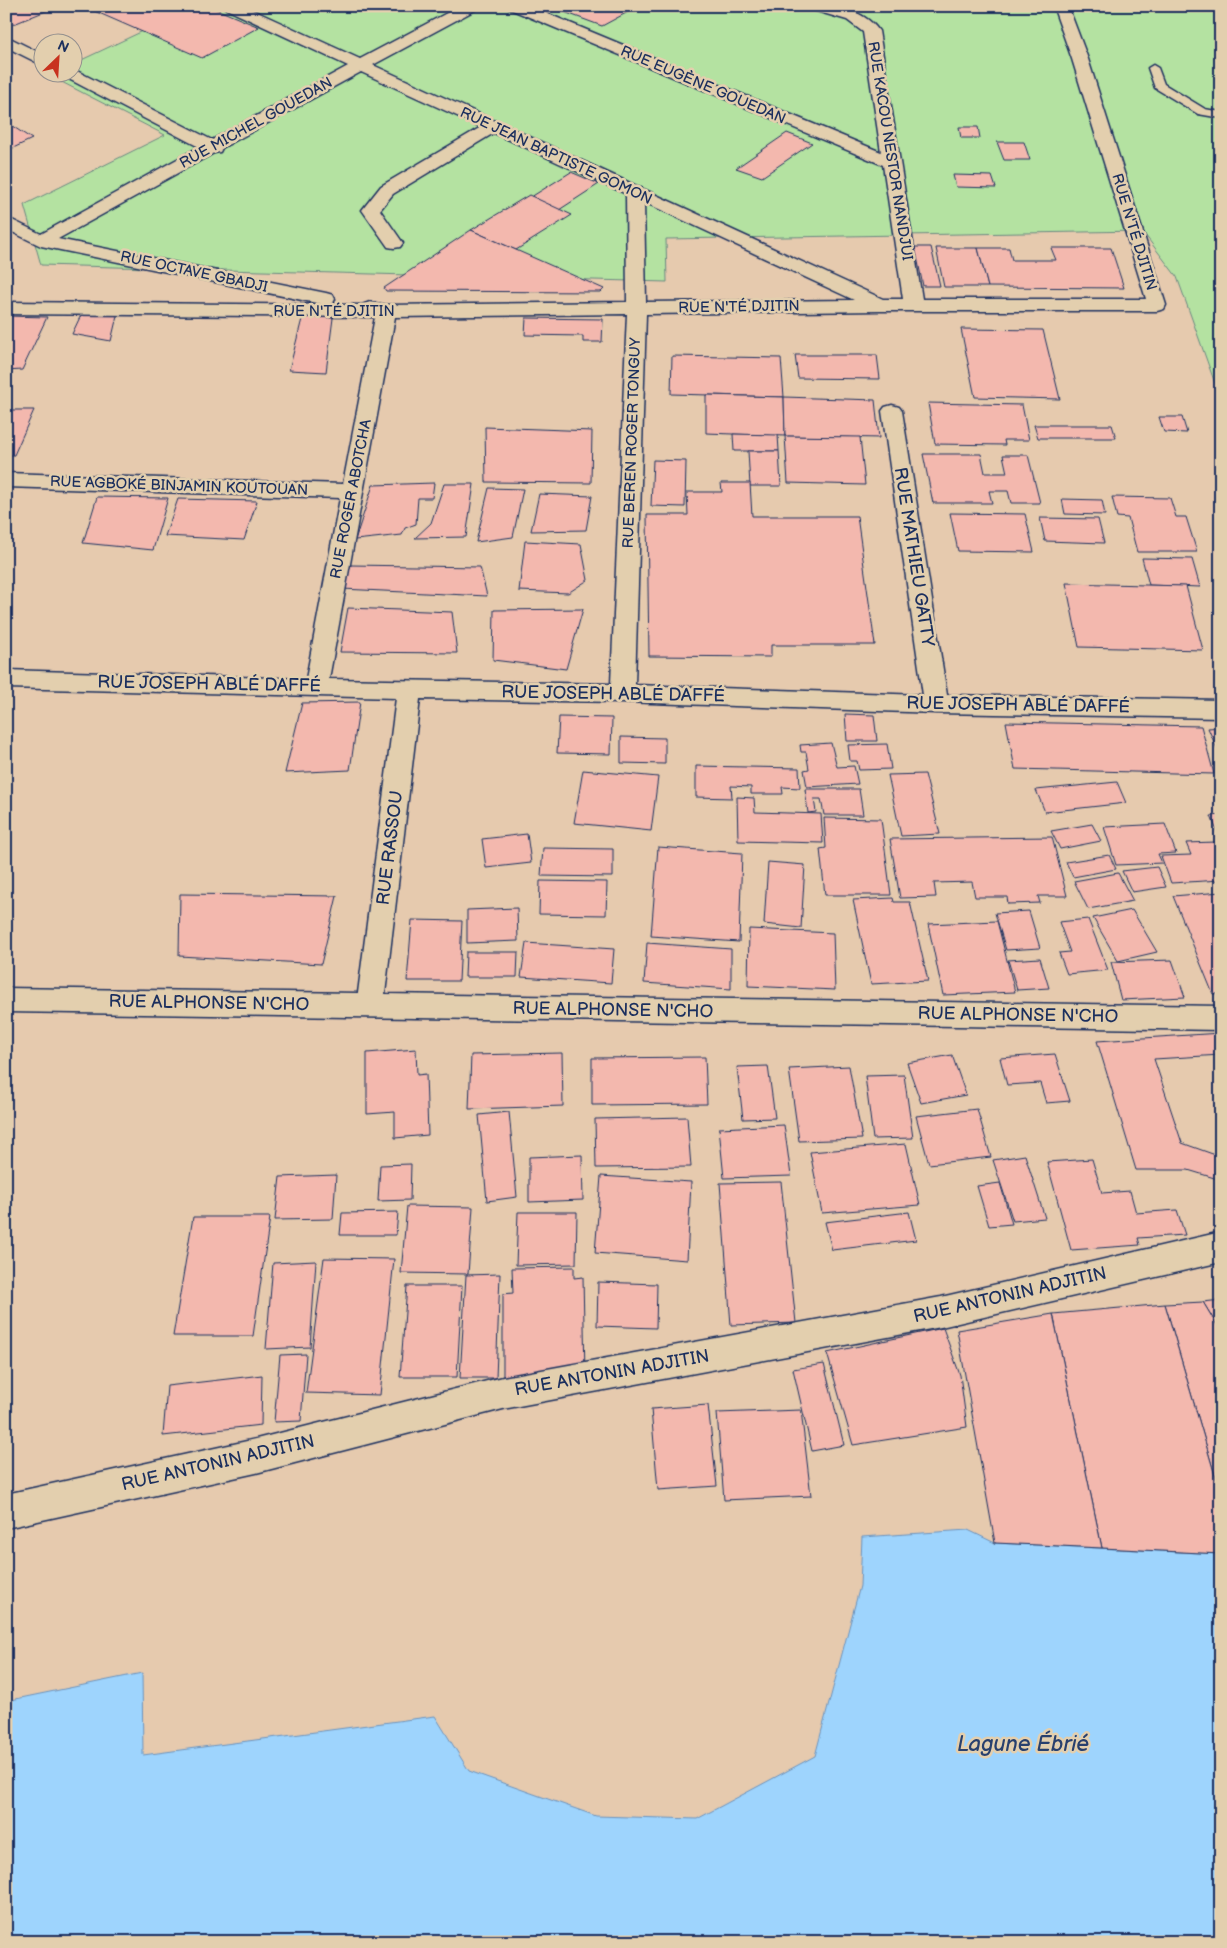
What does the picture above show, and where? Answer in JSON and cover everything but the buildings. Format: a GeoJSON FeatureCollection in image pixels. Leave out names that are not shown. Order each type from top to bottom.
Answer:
{"type":"FeatureCollection","features":[{"type":"Feature","properties":{"kind":"street","name":"RUE JEAN BAPTISTE GOMON"},"geometry":{"type":"LineString","coordinates":[[231,6],[880,305]]}},
{"type":"Feature","properties":{"kind":"street","name":"RUE MICHEL GOUEDAN"},"geometry":{"type":"LineString","coordinates":[[41,241],[214,148],[359,65],[472,6]]}},
{"type":"Feature","properties":{"kind":"street","name":"RUE EUGÈNE GOUEDAN"},"geometry":{"type":"LineString","coordinates":[[515,6],[892,163]]}},
{"type":"Feature","properties":{"kind":"street","name":"RUE KACOU NESTOR NANDJUI"},"geometry":{"type":"LineString","coordinates":[[814,6],[855,18],[866,24],[871,31],[913,305]]}},
{"type":"Feature","properties":{"kind":"street","name":"RUE N'TÉ DJITIN"},"geometry":{"type":"LineString","coordinates":[[6,308],[386,311],[880,305],[1157,305],[1080,59],[1060,6]]}},
{"type":"Feature","properties":{"kind":"street"},"geometry":{"type":"LineString","coordinates":[[6,41],[32,55]]}},
{"type":"Feature","properties":{"kind":"street"},"geometry":{"type":"LineString","coordinates":[[82,80],[214,148]]}},
{"type":"Feature","properties":{"kind":"street"},"geometry":{"type":"LineString","coordinates":[[394,243],[371,210],[387,190],[493,127]]}},
{"type":"Feature","properties":{"kind":"street","name":"RUE BEREN ROGER TONGUY"},"geometry":{"type":"LineString","coordinates":[[623,693],[637,308],[635,192]]}},
{"type":"Feature","properties":{"kind":"street","name":"RUE OCTAVE GBADJI"},"geometry":{"type":"LineString","coordinates":[[7,224],[41,241],[386,311]]}},
{"type":"Feature","properties":{"kind":"street","name":"RUE ROGER ABOTCHA"},"geometry":{"type":"LineString","coordinates":[[316,686],[386,311]]}},
{"type":"Feature","properties":{"kind":"street","name":"RUE MATHIEU GATTY"},"geometry":{"type":"LineString","coordinates":[[892,411],[936,704]]}},
{"type":"Feature","properties":{"kind":"street","name":"RUE AGBOKÉ BINJAMIN KOUTOUAN"},"geometry":{"type":"LineString","coordinates":[[6,480],[352,492]]}},
{"type":"Feature","properties":{"kind":"street","name":"RUE JOSEPH ABLÉ DAFFÉ"},"geometry":{"type":"LineString","coordinates":[[6,679],[409,690],[623,693],[936,704],[1221,709]]}},
{"type":"Feature","properties":{"kind":"street","name":"RUE RASSOU"},"geometry":{"type":"LineString","coordinates":[[370,1006],[409,690]]}},
{"type":"Feature","properties":{"kind":"street","name":"RUE ALPHONSE N'CHO"},"geometry":{"type":"LineString","coordinates":[[6,1000],[1221,1018]]}},
{"type":"Feature","properties":{"kind":"street","name":"RUE ANTONIN ADJITIN"},"geometry":{"type":"LineString","coordinates":[[6,1511],[256,1456],[503,1393],[941,1312],[1221,1247]]}},
{"type":"Feature","properties":{"kind":"lane"},"geometry":{"type":"LineString","coordinates":[[1153,68],[1159,86],[1202,112],[1221,115]]}},
{"type":"Feature","properties":{"kind":"green space"},"geometry":{"type":"Polygon","coordinates":[[[196,6],[1221,6],[1221,389],[1217,389],[1177,277],[1142,231],[666,239],[667,282],[41,265],[24,205],[165,135],[62,82],[82,82],[82,60],[196,6]]]}},
{"type":"Feature","properties":{"kind":"water","name":"Lagune Ébrié"},"geometry":{"type":"Polygon","coordinates":[[[968,1530],[995,1543],[1221,1554],[1221,1942],[6,1942],[6,1701],[142,1673],[143,1755],[435,1716],[469,1771],[596,1816],[697,1819],[815,1756],[860,1586],[862,1537],[968,1530]]]}}]}
